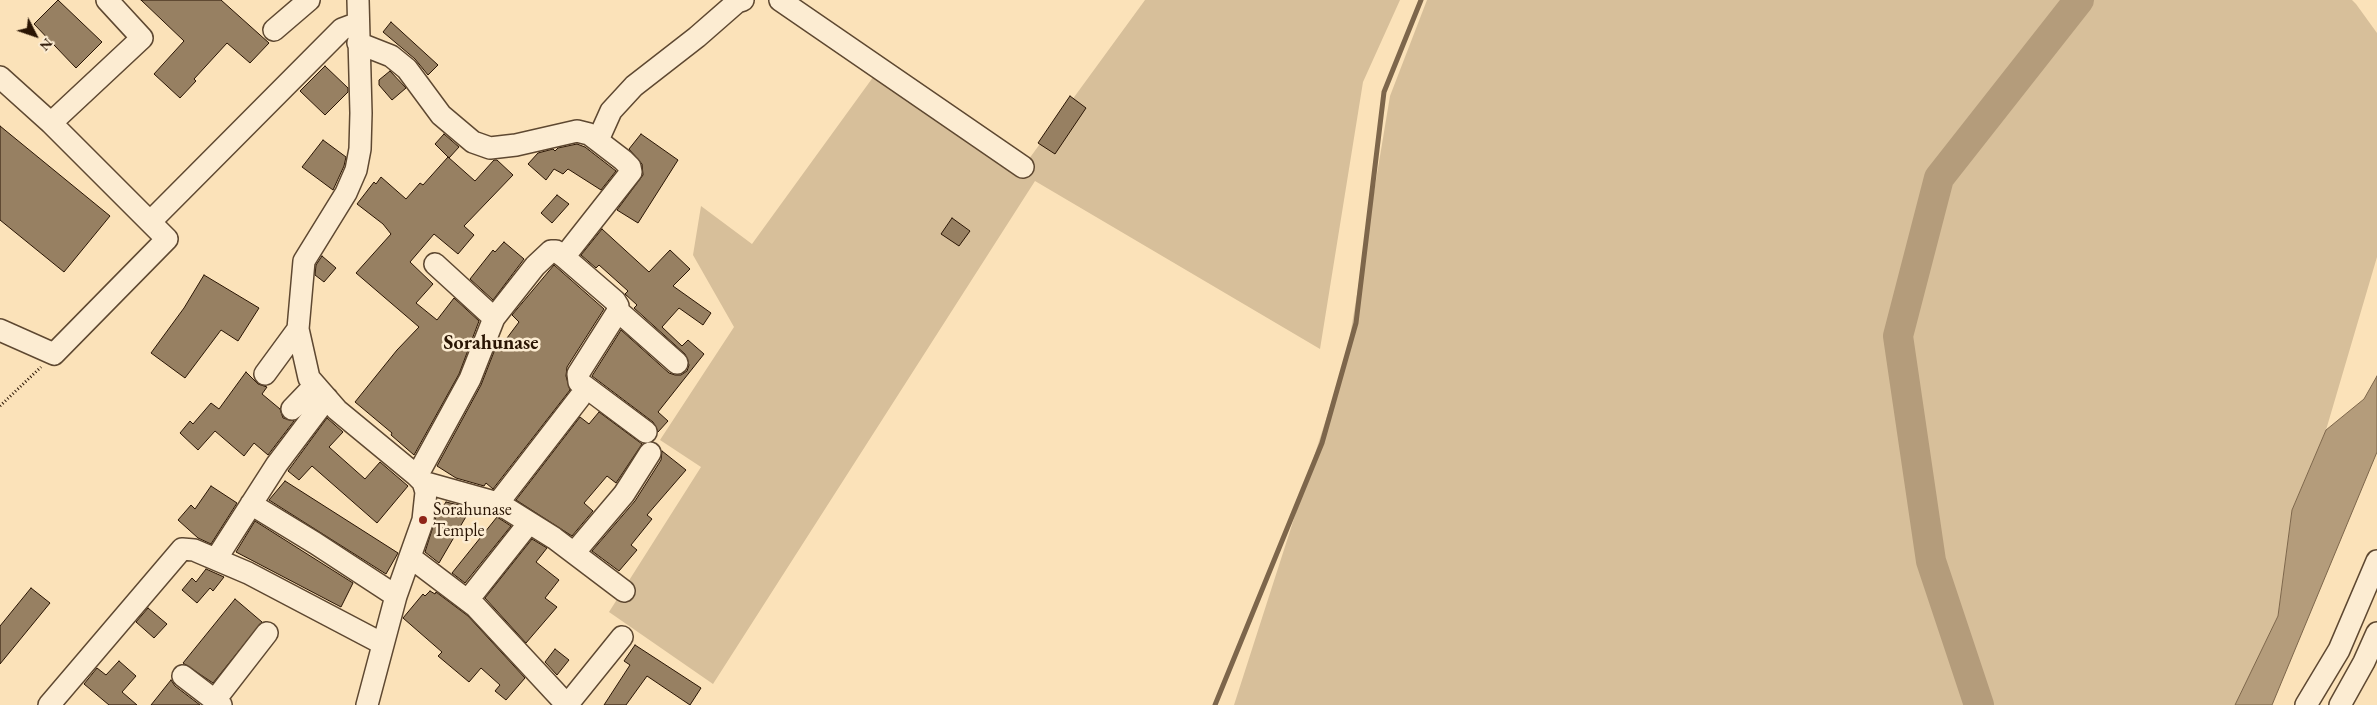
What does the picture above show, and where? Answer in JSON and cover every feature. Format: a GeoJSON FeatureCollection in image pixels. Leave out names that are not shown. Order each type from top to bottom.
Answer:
{"type":"FeatureCollection","features":[{"type":"Feature","properties":{"kind":"street"},"geometry":{"type":"LineString","coordinates":[[51,122],[142,38],[107,0]]}},
{"type":"Feature","properties":{"kind":"street"},"geometry":{"type":"LineString","coordinates":[[274,30],[309,0]]}},
{"type":"Feature","properties":{"kind":"street"},"geometry":{"type":"LineString","coordinates":[[358,0],[360,149],[356,170],[346,193],[304,261],[298,329],[309,378],[337,410],[420,479],[498,503],[554,538],[624,591]]}},
{"type":"Feature","properties":{"kind":"street"},"geometry":{"type":"LineString","coordinates":[[598,140],[611,111],[634,86],[697,37],[737,2],[742,0]]}},
{"type":"Feature","properties":{"kind":"street"},"geometry":{"type":"LineString","coordinates":[[780,0],[1023,167]]}},
{"type":"Feature","properties":{"kind":"street"},"geometry":{"type":"LineString","coordinates":[[151,221],[342,29],[358,33],[407,69],[440,115],[473,142],[490,148],[516,145],[577,130],[589,134],[598,140],[630,167],[631,172],[564,257]]}},
{"type":"Feature","properties":{"kind":"street"},"geometry":{"type":"LineString","coordinates":[[0,77],[51,122],[167,239],[54,354],[0,330]]}},
{"type":"Feature","properties":{"kind":"street"},"geometry":{"type":"LineString","coordinates":[[420,479],[470,378],[494,318],[545,255],[551,251],[556,251],[564,257],[615,301],[618,312],[677,362]]}},
{"type":"Feature","properties":{"kind":"street"},"geometry":{"type":"LineString","coordinates":[[435,264],[494,318]]}},
{"type":"Feature","properties":{"kind":"street"},"geometry":{"type":"LineString","coordinates":[[618,312],[578,374],[578,378],[579,382],[646,432]]}},
{"type":"Feature","properties":{"kind":"street"},"geometry":{"type":"LineString","coordinates":[[264,374],[298,329]]}},
{"type":"Feature","properties":{"kind":"street"},"geometry":{"type":"LineString","coordinates":[[292,410],[321,392]]}},
{"type":"Feature","properties":{"kind":"street"},"geometry":{"type":"LineString","coordinates":[[216,559],[321,392]]}},
{"type":"Feature","properties":{"kind":"street"},"geometry":{"type":"LineString","coordinates":[[498,503],[580,397]]}},
{"type":"Feature","properties":{"kind":"street"},"geometry":{"type":"LineString","coordinates":[[574,553],[624,494],[650,453]]}},
{"type":"Feature","properties":{"kind":"street"},"geometry":{"type":"LineString","coordinates":[[367,705],[396,596],[423,520],[426,492],[420,479]]}},
{"type":"Feature","properties":{"kind":"street"},"geometry":{"type":"LineString","coordinates":[[250,504],[315,542],[396,596]]}},
{"type":"Feature","properties":{"kind":"street"},"geometry":{"type":"LineString","coordinates":[[468,600],[529,523]]}},
{"type":"Feature","properties":{"kind":"street"},"geometry":{"type":"LineString","coordinates":[[49,705],[182,549],[194,550],[216,559],[325,612],[383,644]]}},
{"type":"Feature","properties":{"kind":"street"},"geometry":{"type":"LineString","coordinates":[[410,557],[468,600],[567,705],[622,637]]}},
{"type":"Feature","properties":{"kind":"street"},"geometry":{"type":"LineString","coordinates":[[2306,705],[2370,596],[2377,561]]}},
{"type":"Feature","properties":{"kind":"street"},"geometry":{"type":"LineString","coordinates":[[183,676],[218,703],[266,633]]}},
{"type":"Feature","properties":{"kind":"street"},"geometry":{"type":"LineString","coordinates":[[2340,705],[2377,633]]}},
{"type":"Feature","properties":{"kind":"path"},"geometry":{"type":"LineString","coordinates":[[0,406],[54,354]]}},
{"type":"Feature","properties":{"kind":"shaded area"},"geometry":{"type":"Polygon","coordinates":[[[1145,0],[1400,0],[1363,82],[1320,349],[1035,181],[713,684],[609,612],[701,467],[660,440],[734,327],[693,255],[701,206],[752,244],[879,69],[1026,163],[1145,0]]]}},
{"type":"Feature","properties":{"kind":"shaded area"},"geometry":{"type":"Polygon","coordinates":[[[1427,0],[2352,0],[2377,33],[2377,257],[2326,430],[2292,510],[2278,616],[2235,705],[1234,705],[1347,354],[1390,96],[1427,0]]]}},
{"type":"Feature","properties":{"kind":"shaded area"},"geometry":{"type":"Polygon","coordinates":[[[2377,376],[2377,452],[2272,705],[2235,705],[2278,616],[2292,510],[2326,430],[2364,399],[2377,376]]]}},
{"type":"Feature","properties":{"kind":"building"},"geometry":{"type":"Polygon","coordinates":[[[58,0],[102,42],[76,68],[34,24],[58,0]]]}},
{"type":"Feature","properties":{"kind":"building"},"geometry":{"type":"Polygon","coordinates":[[[141,0],[221,0],[269,43],[250,63],[227,43],[194,79],[196,81],[180,98],[154,74],[184,41],[141,0]]]}},
{"type":"Feature","properties":{"kind":"building"},"geometry":{"type":"Polygon","coordinates":[[[391,22],[438,65],[428,75],[415,59],[383,32],[391,22]]]}},
{"type":"Feature","properties":{"kind":"building"},"geometry":{"type":"Polygon","coordinates":[[[325,66],[348,88],[348,92],[325,115],[300,91],[325,66]]]}},
{"type":"Feature","properties":{"kind":"building"},"geometry":{"type":"Polygon","coordinates":[[[390,71],[406,88],[392,100],[379,85],[379,80],[390,71]]]}},
{"type":"Feature","properties":{"kind":"building"},"geometry":{"type":"Polygon","coordinates":[[[1070,96],[1086,108],[1055,154],[1038,143],[1070,96]]]}},
{"type":"Feature","properties":{"kind":"building"},"geometry":{"type":"Polygon","coordinates":[[[0,126],[110,216],[64,272],[0,220],[0,126]]]}},
{"type":"Feature","properties":{"kind":"building"},"geometry":{"type":"Polygon","coordinates":[[[444,134],[459,147],[449,158],[435,144],[444,134]]]}},
{"type":"Feature","properties":{"kind":"building"},"geometry":{"type":"Polygon","coordinates":[[[641,134],[678,160],[638,223],[617,210],[643,175],[642,164],[629,149],[641,134]]]}},
{"type":"Feature","properties":{"kind":"building"},"geometry":{"type":"Polygon","coordinates":[[[323,140],[346,157],[333,190],[302,167],[323,140]]]}},
{"type":"Feature","properties":{"kind":"building"},"geometry":{"type":"Polygon","coordinates":[[[577,144],[585,147],[616,171],[601,190],[568,169],[563,174],[554,169],[546,180],[528,164],[538,153],[553,149],[555,151],[558,148],[577,144]]]}},
{"type":"Feature","properties":{"kind":"building"},"geometry":{"type":"Polygon","coordinates":[[[448,157],[475,181],[494,160],[497,160],[513,175],[464,226],[474,235],[458,254],[434,234],[410,262],[433,284],[416,303],[437,320],[454,298],[479,321],[459,374],[414,455],[391,435],[392,433],[355,402],[397,350],[419,327],[356,273],[391,234],[383,224],[357,204],[374,182],[376,184],[381,177],[406,199],[420,183],[423,185],[448,157]]]}},
{"type":"Feature","properties":{"kind":"building"},"geometry":{"type":"Polygon","coordinates":[[[557,195],[569,204],[552,223],[541,213],[557,195]]]}},
{"type":"Feature","properties":{"kind":"building"},"geometry":{"type":"Polygon","coordinates":[[[952,218],[970,231],[959,246],[941,234],[952,218]]]}},
{"type":"Feature","properties":{"kind":"building"},"geometry":{"type":"Polygon","coordinates":[[[602,229],[649,272],[670,250],[690,269],[673,286],[711,313],[703,325],[679,308],[662,327],[682,346],[688,340],[704,354],[658,412],[668,421],[658,432],[653,422],[592,376],[621,330],[669,373],[681,375],[687,371],[689,365],[685,354],[634,308],[637,305],[625,294],[628,291],[599,265],[596,268],[581,255],[602,229]]]}},
{"type":"Feature","properties":{"kind":"building"},"geometry":{"type":"Polygon","coordinates":[[[504,242],[524,259],[493,300],[470,279],[493,250],[495,252],[504,242]]]}},
{"type":"Feature","properties":{"kind":"building"},"geometry":{"type":"Polygon","coordinates":[[[322,256],[336,268],[324,282],[315,275],[316,265],[322,256]]]}},
{"type":"Feature","properties":{"kind":"building"},"geometry":{"type":"Polygon","coordinates":[[[554,265],[604,309],[567,367],[566,376],[570,390],[493,489],[486,483],[484,486],[456,478],[437,466],[481,385],[499,339],[504,342],[519,322],[512,315],[554,265]]]}},
{"type":"Feature","properties":{"kind":"building"},"geometry":{"type":"Polygon","coordinates":[[[204,275],[259,308],[238,341],[221,330],[185,378],[151,353],[184,308],[204,275]]]}},
{"type":"Feature","properties":{"kind":"building"},"geometry":{"type":"Polygon","coordinates":[[[246,372],[258,384],[267,387],[262,394],[280,409],[283,418],[294,421],[268,455],[254,443],[244,456],[215,431],[198,450],[180,433],[190,421],[193,424],[211,403],[219,409],[246,372]]]}},
{"type":"Feature","properties":{"kind":"building"},"geometry":{"type":"Polygon","coordinates":[[[599,412],[642,444],[616,483],[607,476],[584,503],[593,511],[572,536],[516,500],[580,417],[589,424],[599,412]]]}},
{"type":"Feature","properties":{"kind":"building"},"geometry":{"type":"Polygon","coordinates":[[[327,418],[343,432],[329,447],[365,479],[380,462],[408,486],[377,523],[312,466],[299,480],[288,471],[327,418]]]}},
{"type":"Feature","properties":{"kind":"building"},"geometry":{"type":"Polygon","coordinates":[[[662,451],[686,470],[647,515],[652,519],[631,545],[637,550],[619,571],[592,551],[635,501],[661,460],[662,451]]]}},
{"type":"Feature","properties":{"kind":"building"},"geometry":{"type":"Polygon","coordinates":[[[285,481],[398,553],[386,574],[269,500],[285,481]]]}},
{"type":"Feature","properties":{"kind":"building"},"geometry":{"type":"Polygon","coordinates":[[[211,486],[237,503],[211,544],[198,538],[178,520],[191,505],[195,509],[211,486]]]}},
{"type":"Feature","properties":{"kind":"building"},"geometry":{"type":"Polygon","coordinates":[[[446,502],[471,508],[439,563],[425,552],[436,517],[446,502]]]}},
{"type":"Feature","properties":{"kind":"building"},"geometry":{"type":"Polygon","coordinates":[[[497,517],[511,526],[465,583],[452,573],[497,517]]]}},
{"type":"Feature","properties":{"kind":"building"},"geometry":{"type":"Polygon","coordinates":[[[255,521],[353,583],[341,607],[236,552],[255,521]]]}},
{"type":"Feature","properties":{"kind":"building"},"geometry":{"type":"Polygon","coordinates":[[[532,539],[547,548],[536,562],[559,580],[545,598],[557,607],[526,643],[485,598],[532,539]]]}},
{"type":"Feature","properties":{"kind":"building"},"geometry":{"type":"Polygon","coordinates":[[[206,569],[224,577],[213,591],[210,588],[197,603],[182,590],[192,578],[196,582],[206,569]]]}},
{"type":"Feature","properties":{"kind":"building"},"geometry":{"type":"Polygon","coordinates":[[[31,588],[50,603],[0,664],[0,626],[31,588]]]}},
{"type":"Feature","properties":{"kind":"building"},"geometry":{"type":"Polygon","coordinates":[[[430,591],[435,594],[436,592],[468,616],[525,678],[506,700],[495,691],[500,685],[481,668],[469,682],[438,656],[442,652],[403,618],[423,594],[425,596],[430,591]]]}},
{"type":"Feature","properties":{"kind":"building"},"geometry":{"type":"Polygon","coordinates":[[[235,599],[262,622],[213,683],[183,663],[235,599]]]}},
{"type":"Feature","properties":{"kind":"building"},"geometry":{"type":"Polygon","coordinates":[[[148,608],[167,624],[154,638],[136,622],[148,608]]]}},
{"type":"Feature","properties":{"kind":"building"},"geometry":{"type":"Polygon","coordinates":[[[635,645],[701,688],[690,705],[647,676],[626,705],[604,705],[630,665],[624,661],[635,645]]]}},
{"type":"Feature","properties":{"kind":"building"},"geometry":{"type":"Polygon","coordinates":[[[555,649],[569,660],[557,675],[545,662],[555,649]]]}},
{"type":"Feature","properties":{"kind":"building"},"geometry":{"type":"Polygon","coordinates":[[[119,661],[136,676],[122,692],[137,705],[109,705],[84,684],[97,668],[106,675],[119,661]]]}},
{"type":"Feature","properties":{"kind":"building"},"geometry":{"type":"Polygon","coordinates":[[[171,680],[175,686],[200,705],[151,705],[171,680]]]}},
{"type":"Feature","properties":{"kind":"waterway"},"geometry":{"type":"LineString","coordinates":[[1215,705],[1322,443],[1356,323],[1384,92],[1421,0]]}},
{"type":"Feature","properties":{"kind":"waterway"},"geometry":{"type":"LineString","coordinates":[[1979,705],[1931,561],[1898,336],[1939,178],[2079,0]]}},
{"type":"Feature","properties":{"kind":"place","name":"Sorahunase Temple"},"geometry":{"type":"Point","coordinates":[423,520]}},
{"type":"Feature","properties":{"kind":"district","name":"Sorahunase"},"geometry":{"type":"Point","coordinates":[491,344]}}]}
